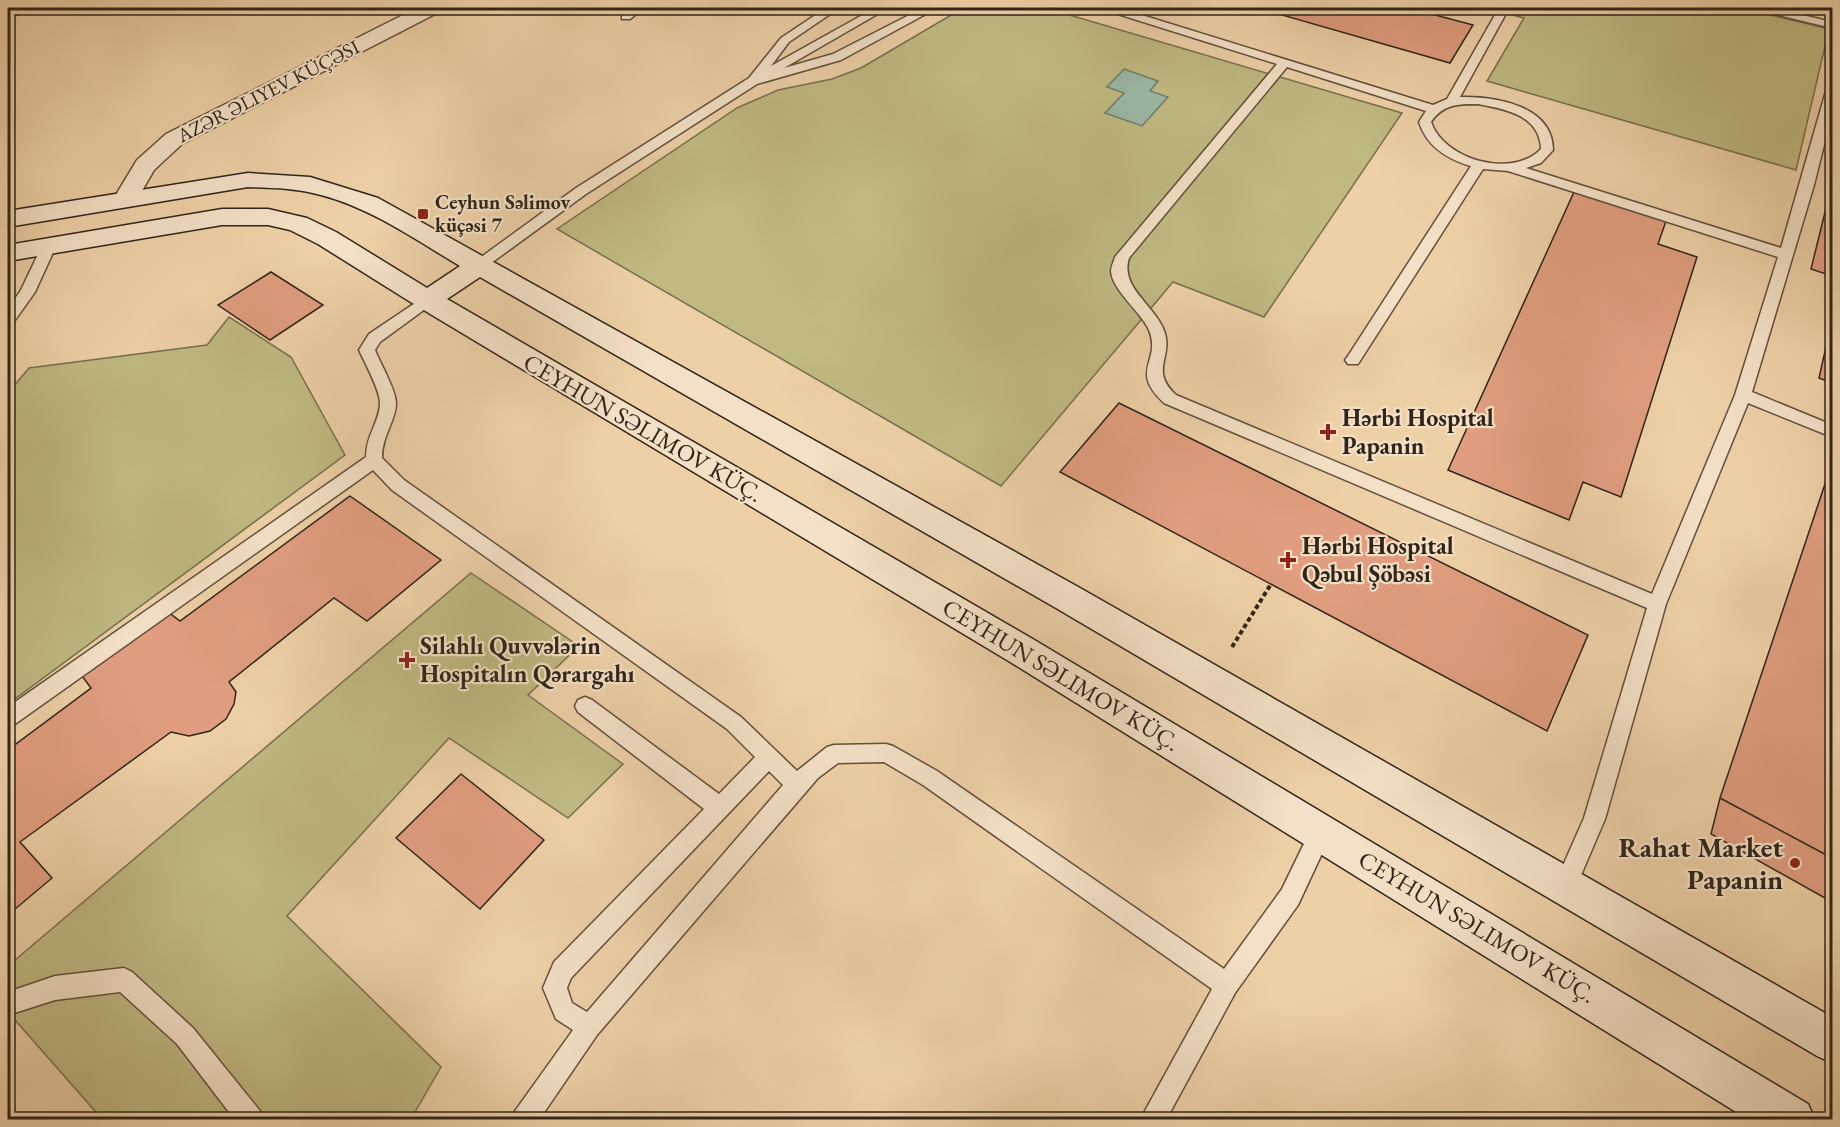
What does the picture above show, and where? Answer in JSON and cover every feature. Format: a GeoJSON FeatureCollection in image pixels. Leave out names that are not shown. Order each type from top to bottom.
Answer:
{"type":"FeatureCollection","features":[{"type":"Feature","properties":{"kind":"main road","name":"AZƏR ƏLIYEV KÜÇƏSI"},"geometry":{"type":"LineString","coordinates":[[126,198],[136,176],[147,161],[174,139],[432,8]]}},
{"type":"Feature","properties":{"kind":"main road"},"geometry":{"type":"LineString","coordinates":[[8,219],[126,198],[248,180],[288,180],[319,185],[369,203],[1211,681],[1833,1041]]}},
{"type":"Feature","properties":{"kind":"main road","name":"CEYHUN SƏLIMOV KÜÇ."},"geometry":{"type":"LineString","coordinates":[[8,253],[182,223],[245,216],[298,224],[327,238],[427,300],[1019,649],[1322,832],[1746,1107],[1792,1119]]}},
{"type":"Feature","properties":{"kind":"main road"},"geometry":{"type":"LineString","coordinates":[[427,300],[478,266]]}},
{"type":"Feature","properties":{"kind":"lane"},"geometry":{"type":"LineString","coordinates":[[626,17],[638,8]]}},
{"type":"Feature","properties":{"kind":"lane"},"geometry":{"type":"LineString","coordinates":[[753,81],[785,40],[833,8]]}},
{"type":"Feature","properties":{"kind":"lane"},"geometry":{"type":"LineString","coordinates":[[478,266],[581,191],[753,81],[882,8]]}},
{"type":"Feature","properties":{"kind":"lane"},"geometry":{"type":"LineString","coordinates":[[753,81],[837,57],[931,8]]}},
{"type":"Feature","properties":{"kind":"lane"},"geometry":{"type":"LineString","coordinates":[[1109,8],[1433,109]]}},
{"type":"Feature","properties":{"kind":"lane"},"geometry":{"type":"LineString","coordinates":[[1452,101],[1504,8]]}},
{"type":"Feature","properties":{"kind":"lane"},"geometry":{"type":"LineString","coordinates":[[1761,8],[1833,25]]}},
{"type":"Feature","properties":{"kind":"lane"},"geometry":{"type":"LineString","coordinates":[[1285,62],[1122,257],[1118,270],[1122,281],[1155,327],[1160,342],[1154,375],[1156,387],[1170,399],[1657,604]]}},
{"type":"Feature","properties":{"kind":"lane"},"geometry":{"type":"LineString","coordinates":[[1565,886],[1594,819],[1657,604],[1743,395],[1833,91]]}},
{"type":"Feature","properties":{"kind":"lane"},"geometry":{"type":"LineString","coordinates":[[1509,167],[1534,162],[1547,150],[1546,134],[1531,118],[1507,106],[1478,100],[1452,101],[1433,109],[1425,122],[1432,139],[1451,154],[1479,164],[1509,167],[1786,255]]}},
{"type":"Feature","properties":{"kind":"lane"},"geometry":{"type":"LineString","coordinates":[[1353,360],[1479,164]]}},
{"type":"Feature","properties":{"kind":"lane"},"geometry":{"type":"LineString","coordinates":[[8,319],[28,292],[50,246]]}},
{"type":"Feature","properties":{"kind":"lane"},"geometry":{"type":"LineString","coordinates":[[427,300],[374,338],[367,350],[388,400],[387,410],[374,443],[374,460],[398,485],[734,723],[797,785]]}},
{"type":"Feature","properties":{"kind":"lane"},"geometry":{"type":"LineString","coordinates":[[1743,395],[1833,431]]}},
{"type":"Feature","properties":{"kind":"lane"},"geometry":{"type":"LineString","coordinates":[[8,718],[374,460]]}},
{"type":"Feature","properties":{"kind":"lane"},"geometry":{"type":"LineString","coordinates":[[585,706],[720,808]]}},
{"type":"Feature","properties":{"kind":"lane"},"geometry":{"type":"LineString","coordinates":[[524,1119],[589,1027],[797,785],[834,754],[886,753],[930,778],[1227,985]]}},
{"type":"Feature","properties":{"kind":"lane"},"geometry":{"type":"LineString","coordinates":[[589,1027],[564,1011],[555,988],[562,970],[769,757]]}},
{"type":"Feature","properties":{"kind":"lane"},"geometry":{"type":"LineString","coordinates":[[1152,1119],[1227,985],[1290,897],[1322,832]]}},
{"type":"Feature","properties":{"kind":"lane"},"geometry":{"type":"LineString","coordinates":[[8,1004],[55,988],[124,980],[185,1036],[251,1119]]}},
{"type":"Feature","properties":{"kind":"path"},"geometry":{"type":"LineString","coordinates":[[1211,681],[1271,584]]}},
{"type":"Feature","properties":{"kind":"shaded area"},"geometry":{"type":"Polygon","coordinates":[[[963,8],[1046,8],[1402,113],[1264,317],[1173,282],[1001,486],[557,229],[737,108],[778,90],[832,79],[861,68],[963,8]]]}},
{"type":"Feature","properties":{"kind":"shaded area"},"geometry":{"type":"Polygon","coordinates":[[[1485,8],[1741,8],[1829,29],[1796,170],[1487,81],[1524,18],[1485,8]]]}},
{"type":"Feature","properties":{"kind":"shaded area"},"geometry":{"type":"Polygon","coordinates":[[[1124,69],[1158,81],[1150,91],[1168,97],[1142,126],[1105,113],[1124,93],[1107,87],[1124,69]]]}},
{"type":"Feature","properties":{"kind":"shaded area"},"geometry":{"type":"Polygon","coordinates":[[[229,317],[291,357],[345,455],[8,704],[8,393],[29,368],[207,345],[229,317]]]}},
{"type":"Feature","properties":{"kind":"shaded area"},"geometry":{"type":"Polygon","coordinates":[[[471,573],[579,646],[528,695],[623,764],[568,818],[449,738],[287,916],[441,1067],[411,1119],[102,1119],[8,1012],[8,966],[471,573]]]}},
{"type":"Feature","properties":{"kind":"building"},"geometry":{"type":"Polygon","coordinates":[[[8,8],[42,8],[40,12],[8,16],[8,8]]]}},
{"type":"Feature","properties":{"kind":"building"},"geometry":{"type":"Polygon","coordinates":[[[1258,8],[1409,8],[1473,25],[1450,63],[1258,8]]]}},
{"type":"Feature","properties":{"kind":"building"},"geometry":{"type":"Polygon","coordinates":[[[1574,192],[1666,221],[1658,244],[1697,257],[1621,497],[1583,482],[1569,520],[1448,470],[1574,192]]]}},
{"type":"Feature","properties":{"kind":"building"},"geometry":{"type":"Polygon","coordinates":[[[1828,200],[1832,201],[1832,276],[1811,269],[1828,200]]]}},
{"type":"Feature","properties":{"kind":"building"},"geometry":{"type":"Polygon","coordinates":[[[271,272],[323,305],[270,340],[218,305],[271,272]]]}},
{"type":"Feature","properties":{"kind":"building"},"geometry":{"type":"Polygon","coordinates":[[[1832,320],[1832,383],[1819,378],[1832,320]]]}},
{"type":"Feature","properties":{"kind":"building"},"geometry":{"type":"Polygon","coordinates":[[[1119,403],[1588,635],[1547,731],[1060,472],[1119,403]]]}},
{"type":"Feature","properties":{"kind":"building"},"geometry":{"type":"Polygon","coordinates":[[[1832,463],[1832,858],[1720,798],[1832,463]]]}},
{"type":"Feature","properties":{"kind":"building"},"geometry":{"type":"Polygon","coordinates":[[[350,496],[441,560],[367,621],[334,598],[229,682],[236,692],[234,704],[226,719],[210,731],[189,736],[171,732],[20,842],[52,878],[8,915],[8,750],[91,688],[82,676],[168,612],[180,621],[350,496]]]}},
{"type":"Feature","properties":{"kind":"building"},"geometry":{"type":"Polygon","coordinates":[[[461,774],[544,840],[480,909],[396,838],[461,774]]]}},
{"type":"Feature","properties":{"kind":"building"},"geometry":{"type":"Polygon","coordinates":[[[1720,798],[1832,858],[1832,902],[1711,834],[1720,798]]]}},
{"type":"Feature","properties":{"kind":"place","name":"Ceyhun Səlimov küçəsi 7"},"geometry":{"type":"Point","coordinates":[423,214]}},
{"type":"Feature","properties":{"kind":"place","name":"Hərbi Hospital Papanin"},"geometry":{"type":"Point","coordinates":[1328,432]}},
{"type":"Feature","properties":{"kind":"place","name":"Hərbi Hospital Qəbul Şöbəsi"},"geometry":{"type":"Point","coordinates":[1288,560]}},
{"type":"Feature","properties":{"kind":"place","name":"Silahlı Quvvələrin Hospitalın Qərargahı"},"geometry":{"type":"Point","coordinates":[407,660]}},
{"type":"Feature","properties":{"kind":"place","name":"Rahat Market Papanin"},"geometry":{"type":"Point","coordinates":[1795,863]}}]}
